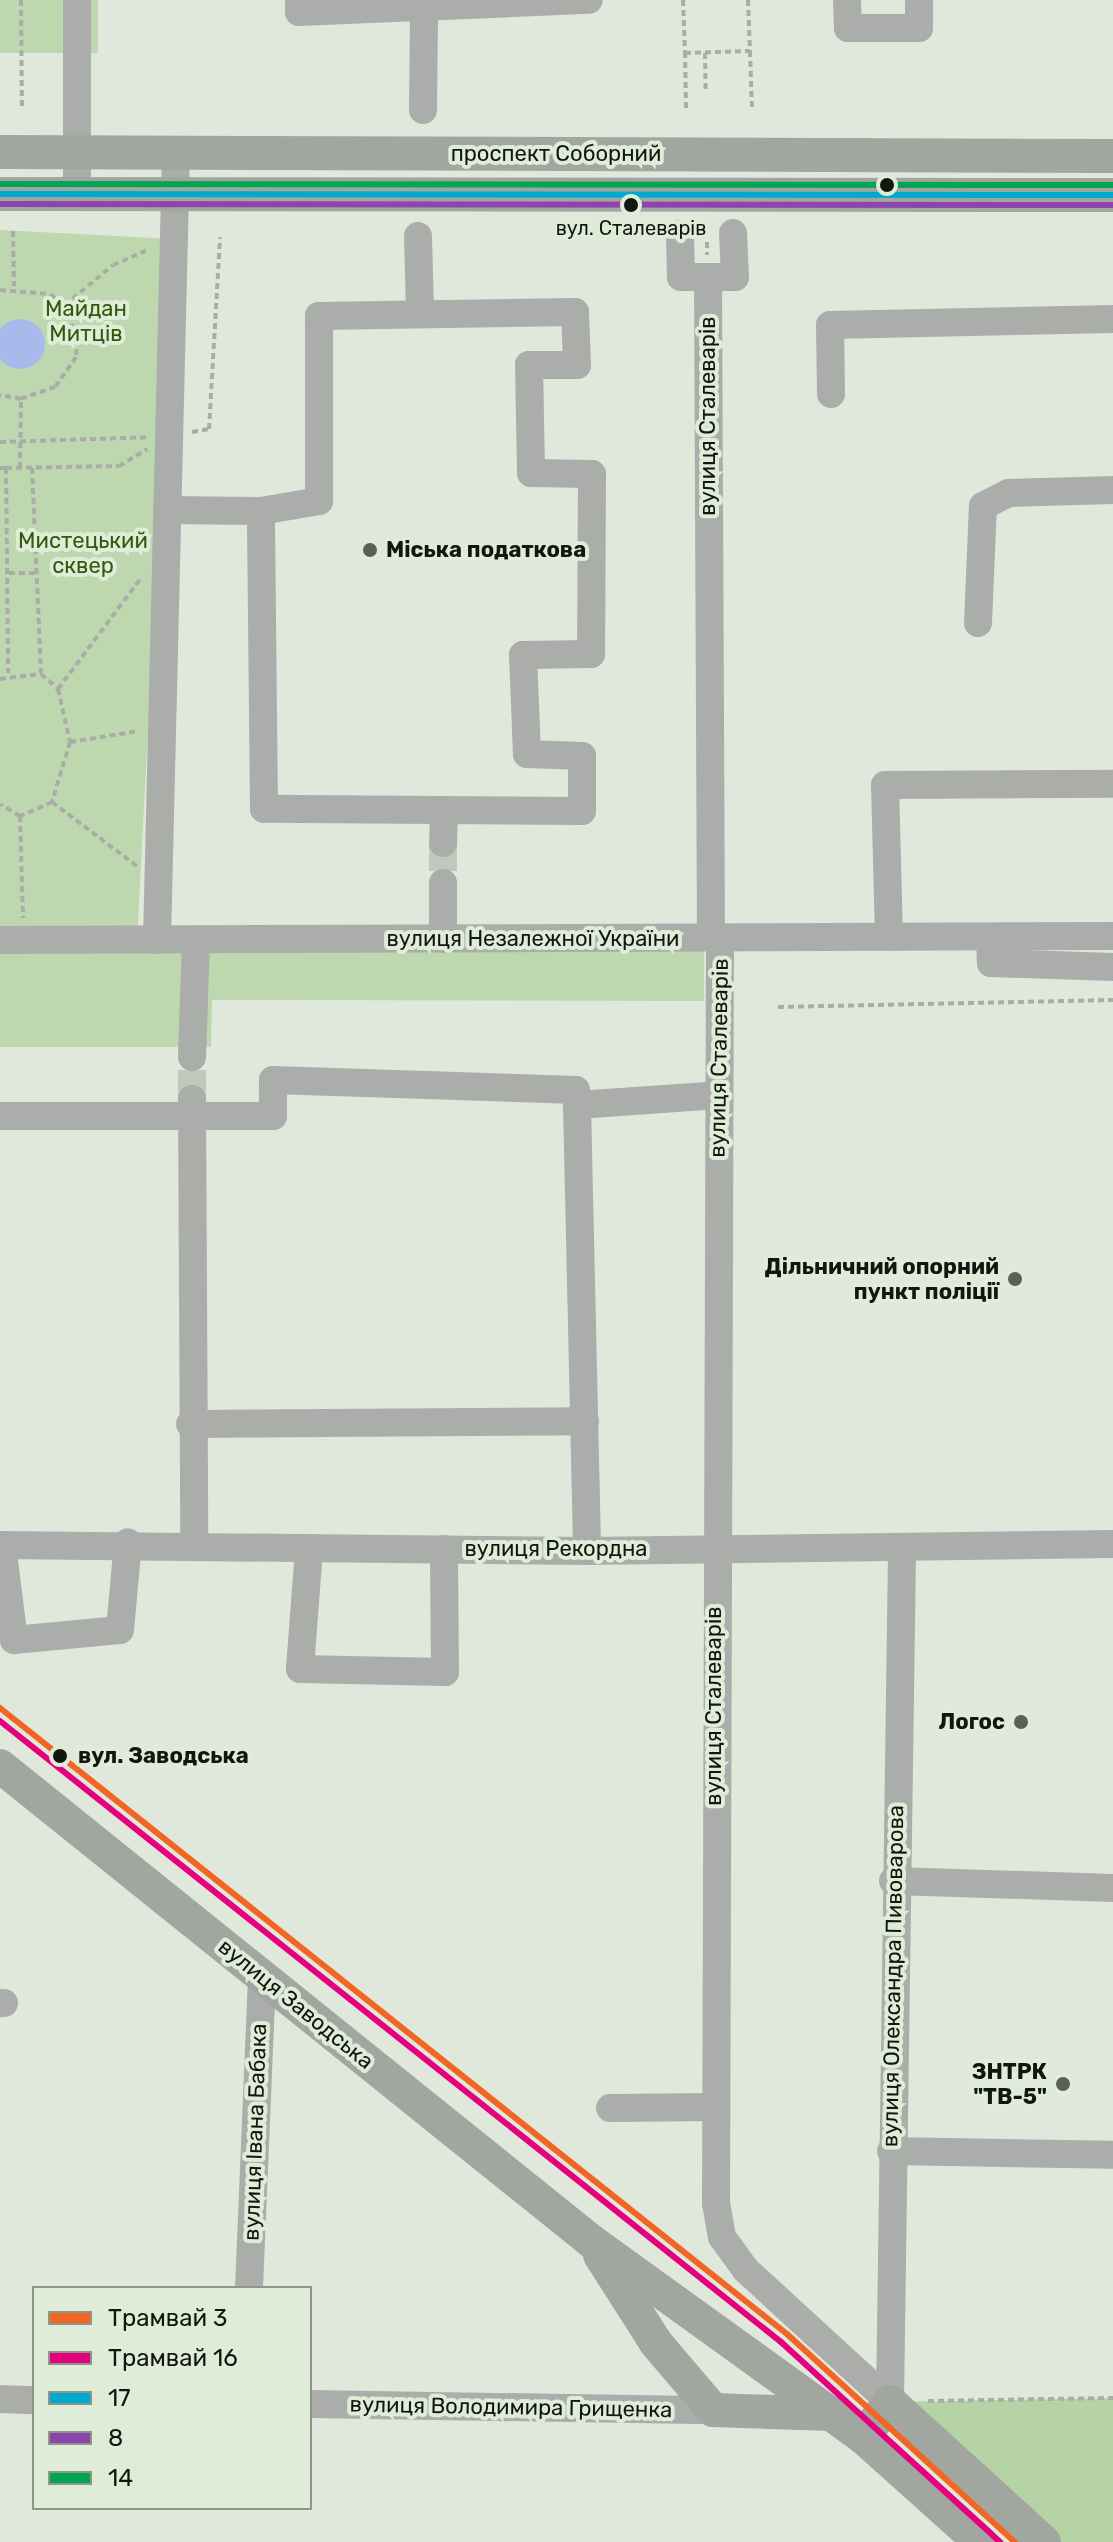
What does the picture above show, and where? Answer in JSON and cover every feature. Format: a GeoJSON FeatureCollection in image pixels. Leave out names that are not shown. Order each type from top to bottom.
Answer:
{"type":"FeatureCollection","features":[{"type":"Feature","properties":{"kind":"main road","name":"проспект Соборний"},"geometry":{"type":"LineString","coordinates":[[0,152],[1113,156]]}},
{"type":"Feature","properties":{"kind":"main road","name":"проспект Соборний"},"geometry":{"type":"LineString","coordinates":[[0,194],[1113,195]]}},
{"type":"Feature","properties":{"kind":"main road","name":"вулиця Заводська"},"geometry":{"type":"LineString","coordinates":[[0,1766],[591,2241],[863,2437],[980,2542]]}},
{"type":"Feature","properties":{"kind":"main road","name":"вулиця Заводська"},"geometry":{"type":"LineString","coordinates":[[591,2241],[656,2343],[713,2410]]}},
{"type":"Feature","properties":{"kind":"main road"},"geometry":{"type":"LineString","coordinates":[[863,2437],[890,2402],[1044,2542]]}},
{"type":"Feature","properties":{"kind":"main road"},"geometry":{"type":"LineString","coordinates":[[713,2410],[833,2414]]}},
{"type":"Feature","properties":{"kind":"street"},"geometry":{"type":"LineString","coordinates":[[77,0],[77,196]]}},
{"type":"Feature","properties":{"kind":"street"},"geometry":{"type":"LineString","coordinates":[[299,0],[299,12],[589,0]]}},
{"type":"Feature","properties":{"kind":"street"},"geometry":{"type":"LineString","coordinates":[[847,0],[848,28],[919,28],[919,0]]}},
{"type":"Feature","properties":{"kind":"street"},"geometry":{"type":"LineString","coordinates":[[423,110],[424,9]]}},
{"type":"Feature","properties":{"kind":"street"},"geometry":{"type":"LineString","coordinates":[[157,940],[176,153]]}},
{"type":"Feature","properties":{"kind":"street"},"geometry":{"type":"LineString","coordinates":[[680,234],[681,277],[735,277],[733,233]]}},
{"type":"Feature","properties":{"kind":"street"},"geometry":{"type":"LineString","coordinates":[[418,236],[420,314]]}},
{"type":"Feature","properties":{"kind":"street","name":"вулиця Сталеварів"},"geometry":{"type":"LineString","coordinates":[[708,277],[719,1095],[713,1545],[716,2107],[722,2237],[746,2270],[890,2402]]}},
{"type":"Feature","properties":{"kind":"street"},"geometry":{"type":"LineString","coordinates":[[167,510],[261,511],[319,501],[319,316],[575,312],[577,365],[529,365],[531,473],[592,474],[591,654],[523,655],[527,754],[582,756],[582,811],[264,809],[261,511]]}},
{"type":"Feature","properties":{"kind":"street"},"geometry":{"type":"LineString","coordinates":[[831,394],[830,325],[1113,319]]}},
{"type":"Feature","properties":{"kind":"street"},"geometry":{"type":"LineString","coordinates":[[978,623],[983,506],[1009,493],[1113,490]]}},
{"type":"Feature","properties":{"kind":"street"},"geometry":{"type":"LineString","coordinates":[[889,937],[885,785],[1113,784]]}},
{"type":"Feature","properties":{"kind":"street"},"geometry":{"type":"LineString","coordinates":[[443,843],[444,810]]}},
{"type":"Feature","properties":{"kind":"street"},"geometry":{"type":"LineString","coordinates":[[443,883],[443,939]]}},
{"type":"Feature","properties":{"kind":"street","name":"вулиця Незалежної України"},"geometry":{"type":"LineString","coordinates":[[12,940],[1113,936]]}},
{"type":"Feature","properties":{"kind":"street"},"geometry":{"type":"LineString","coordinates":[[990,937],[991,963],[1113,967]]}},
{"type":"Feature","properties":{"kind":"street"},"geometry":{"type":"LineString","coordinates":[[192,1057],[196,940]]}},
{"type":"Feature","properties":{"kind":"street"},"geometry":{"type":"LineString","coordinates":[[0,1116],[192,1107],[273,1116],[273,1080],[576,1090],[587,1551]]}},
{"type":"Feature","properties":{"kind":"street"},"geometry":{"type":"LineString","coordinates":[[577,1105],[719,1095]]}},
{"type":"Feature","properties":{"kind":"street"},"geometry":{"type":"LineString","coordinates":[[192,1107],[190,1424],[194,1544]]}},
{"type":"Feature","properties":{"kind":"street"},"geometry":{"type":"LineString","coordinates":[[190,1424],[585,1421]]}},
{"type":"Feature","properties":{"kind":"street"},"geometry":{"type":"LineString","coordinates":[[1,1545],[14,1640],[120,1630],[128,1542]]}},
{"type":"Feature","properties":{"kind":"street","name":"вулиця Рекордна"},"geometry":{"type":"LineString","coordinates":[[1,1545],[128,1542],[309,1549],[587,1551],[713,1545],[902,1549],[1113,1544]]}},
{"type":"Feature","properties":{"kind":"street"},"geometry":{"type":"LineString","coordinates":[[309,1549],[300,1669],[445,1672],[444,1549]]}},
{"type":"Feature","properties":{"kind":"street","name":"вулиця Олександра Пивоварова"},"geometry":{"type":"LineString","coordinates":[[890,2402],[893,1881],[902,1549]]}},
{"type":"Feature","properties":{"kind":"street"},"geometry":{"type":"LineString","coordinates":[[893,1881],[1113,1888]]}},
{"type":"Feature","properties":{"kind":"street","name":"вулиця Івана Бабака"},"geometry":{"type":"LineString","coordinates":[[249,2286],[262,1977]]}},
{"type":"Feature","properties":{"kind":"street"},"geometry":{"type":"LineString","coordinates":[[610,2108],[716,2107]]}},
{"type":"Feature","properties":{"kind":"street"},"geometry":{"type":"LineString","coordinates":[[891,2151],[1113,2155]]}},
{"type":"Feature","properties":{"kind":"street"},"geometry":{"type":"LineString","coordinates":[[0,2399],[32,2400]]}},
{"type":"Feature","properties":{"kind":"street","name":"вулиця Володимира Грищенка"},"geometry":{"type":"LineString","coordinates":[[312,2404],[713,2410]]}},
{"type":"Feature","properties":{"kind":"path"},"geometry":{"type":"LineString","coordinates":[[21,0],[22,107]]}},
{"type":"Feature","properties":{"kind":"path"},"geometry":{"type":"LineString","coordinates":[[683,0],[686,108]]}},
{"type":"Feature","properties":{"kind":"path"},"geometry":{"type":"LineString","coordinates":[[748,0],[752,108]]}},
{"type":"Feature","properties":{"kind":"path"},"geometry":{"type":"LineString","coordinates":[[685,53],[750,51]]}},
{"type":"Feature","properties":{"kind":"path"},"geometry":{"type":"LineString","coordinates":[[705,53],[706,92]]}},
{"type":"Feature","properties":{"kind":"path"},"geometry":{"type":"LineString","coordinates":[[13,231],[14,286]]}},
{"type":"Feature","properties":{"kind":"path"},"geometry":{"type":"LineString","coordinates":[[64,305],[113,265],[174,238]]}},
{"type":"Feature","properties":{"kind":"path"},"geometry":{"type":"LineString","coordinates":[[0,290],[14,286],[33,287],[64,305],[73,321],[76,357],[55,387],[21,399],[0,395]]}},
{"type":"Feature","properties":{"kind":"path"},"geometry":{"type":"LineString","coordinates":[[20,468],[21,399]]}},
{"type":"Feature","properties":{"kind":"path"},"geometry":{"type":"LineString","coordinates":[[0,442],[169,436]]}},
{"type":"Feature","properties":{"kind":"path"},"geometry":{"type":"LineString","coordinates":[[0,468],[6,468],[8,673]]}},
{"type":"Feature","properties":{"kind":"path"},"geometry":{"type":"LineString","coordinates":[[32,468],[41,674]]}},
{"type":"Feature","properties":{"kind":"path"},"geometry":{"type":"LineString","coordinates":[[58,689],[167,544]]}},
{"type":"Feature","properties":{"kind":"path"},"geometry":{"type":"LineString","coordinates":[[8,573],[35,573]]}},
{"type":"Feature","properties":{"kind":"path"},"geometry":{"type":"LineString","coordinates":[[0,679],[8,673],[41,674],[58,689],[70,742],[52,802],[20,816]]}},
{"type":"Feature","properties":{"kind":"path"},"geometry":{"type":"LineString","coordinates":[[70,742],[162,728]]}},
{"type":"Feature","properties":{"kind":"path"},"geometry":{"type":"LineString","coordinates":[[52,802],[158,882]]}},
{"type":"Feature","properties":{"kind":"path"},"geometry":{"type":"LineString","coordinates":[[0,804],[20,816]]}},
{"type":"Feature","properties":{"kind":"path"},"geometry":{"type":"LineString","coordinates":[[12,940],[20,816]]}},
{"type":"Feature","properties":{"kind":"path"},"geometry":{"type":"LineString","coordinates":[[778,1007],[1113,1000]]}},
{"type":"Feature","properties":{"kind":"path"},"geometry":{"type":"LineString","coordinates":[[890,2402],[1113,2398]]}},
{"type":"Feature","properties":{"kind":"green space"},"geometry":{"type":"Polygon","coordinates":[[[0,0],[98,0],[98,53],[0,53],[0,0]]]}},
{"type":"Feature","properties":{"kind":"green space","name":"Мистецький сквер"},"geometry":{"type":"Polygon","coordinates":[[[0,230],[174,239],[137,948],[0,941],[0,230]]]}},
{"type":"Feature","properties":{"kind":"green space"},"geometry":{"type":"Polygon","coordinates":[[[0,949],[704,951],[704,1001],[212,1000],[211,1047],[0,1047],[0,949]]]}},
{"type":"Feature","properties":{"kind":"green space"},"geometry":{"type":"Polygon","coordinates":[[[1113,2398],[1113,2542],[1044,2542],[890,2402],[1113,2398]]]}},
{"type":"Feature","properties":{"kind":"water"},"geometry":{"type":"Polygon","coordinates":[[[10,321],[30,321],[43,334],[43,354],[30,367],[10,367],[-1,357],[-1,331],[10,321]]]}},
{"type":"Feature","properties":{"kind":"tunnel"},"geometry":{"type":"LineString","coordinates":[[443,843],[443,883]]}},
{"type":"Feature","properties":{"kind":"tunnel"},"geometry":{"type":"LineString","coordinates":[[192,1057],[192,1098]]}},
{"type":"Feature","properties":{"kind":"tram line","name":"3"},"geometry":{"type":"LineString","coordinates":[[0,1708],[787,2334],[1015,2542]]}},
{"type":"Feature","properties":{"kind":"tram line","name":"16"},"geometry":{"type":"LineString","coordinates":[[0,1721],[781,2342],[1000,2542]]}},
{"type":"Feature","properties":{"kind":"transit line","name":"14"},"geometry":{"type":"LineString","coordinates":[[0,184],[1113,185]]}},
{"type":"Feature","properties":{"kind":"transit line","name":"17"},"geometry":{"type":"LineString","coordinates":[[0,194],[1113,195]]}},
{"type":"Feature","properties":{"kind":"transit line","name":"8"},"geometry":{"type":"LineString","coordinates":[[0,204],[1113,205]]}},
{"type":"Feature","properties":{"kind":"place","name":"вул. Сталеварів"},"geometry":{"type":"Point","coordinates":[631,205]}},
{"type":"Feature","properties":{"kind":"place","name":"Міська податкова"},"geometry":{"type":"Point","coordinates":[370,550]}},
{"type":"Feature","properties":{"kind":"place","name":"Дільничний опорний пункт поліції"},"geometry":{"type":"Point","coordinates":[1015,1279]}},
{"type":"Feature","properties":{"kind":"place","name":"Логос"},"geometry":{"type":"Point","coordinates":[1021,1722]}},
{"type":"Feature","properties":{"kind":"place","name":"вул. Заводська"},"geometry":{"type":"Point","coordinates":[60,1756]}},
{"type":"Feature","properties":{"kind":"place","name":"ЗНТРК \"ТВ-5\""},"geometry":{"type":"Point","coordinates":[1063,2084]}},
{"type":"Feature","properties":{"kind":"park label","name":"Майдан Митців"},"geometry":{"type":"Point","coordinates":[86,320]}}]}
